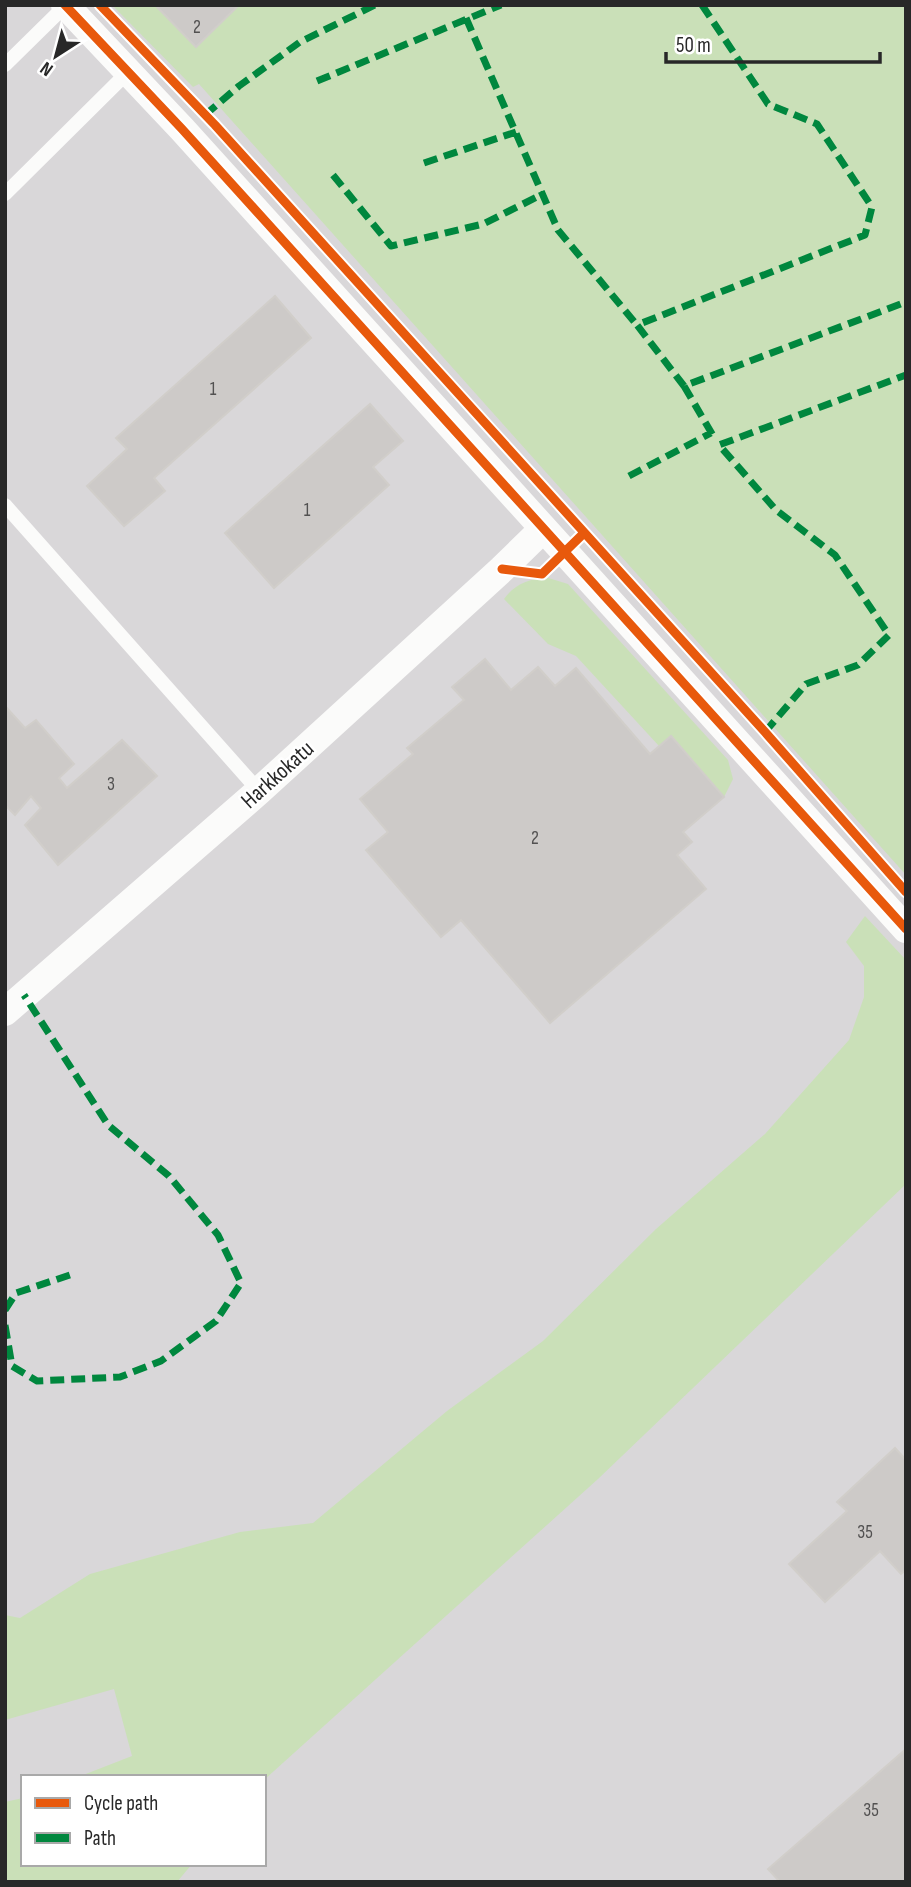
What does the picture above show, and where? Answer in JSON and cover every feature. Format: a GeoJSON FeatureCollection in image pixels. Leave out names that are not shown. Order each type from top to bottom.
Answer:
{"type":"FeatureCollection","features":[{"type":"Feature","properties":{"kind":"street"},"geometry":{"type":"LineString","coordinates":[[65,5],[129,71],[906,929]]}},
{"type":"Feature","properties":{"kind":"street","name":"Harkkokatu"},"geometry":{"type":"LineString","coordinates":[[5,1012],[258,790],[542,530]]}},
{"type":"Feature","properties":{"kind":"lane"},"geometry":{"type":"LineString","coordinates":[[5,65],[65,5]]}},
{"type":"Feature","properties":{"kind":"lane"},"geometry":{"type":"LineString","coordinates":[[5,194],[129,71]]}},
{"type":"Feature","properties":{"kind":"lane"},"geometry":{"type":"LineString","coordinates":[[5,505],[258,790]]}},
{"type":"Feature","properties":{"kind":"shaded area"},"geometry":{"type":"Polygon","coordinates":[[[5,5],[906,5],[906,1882],[5,1882],[5,5]]]}},
{"type":"Feature","properties":{"kind":"green space"},"geometry":{"type":"Polygon","coordinates":[[[112,5],[155,5],[196,47],[239,5],[906,5],[906,875],[199,84],[193,87],[112,5]]]}},
{"type":"Feature","properties":{"kind":"green space"},"geometry":{"type":"Polygon","coordinates":[[[545,577],[568,584],[728,760],[733,779],[724,797],[672,736],[659,746],[576,656],[548,644],[504,599],[522,584],[545,577]]]}},
{"type":"Feature","properties":{"kind":"green space"},"geometry":{"type":"Polygon","coordinates":[[[865,916],[906,960],[906,1184],[598,1479],[266,1778],[266,1775],[83,1775],[132,1756],[114,1689],[5,1720],[5,1615],[20,1618],[90,1574],[240,1532],[313,1523],[447,1411],[543,1341],[656,1229],[765,1134],[849,1040],[864,997],[864,966],[846,942],[865,916]]]}},
{"type":"Feature","properties":{"kind":"green space"},"geometry":{"type":"Polygon","coordinates":[[[21,1798],[21,1866],[190,1866],[177,1882],[5,1882],[5,1802],[21,1798]]]}},
{"type":"Feature","properties":{"kind":"building"},"geometry":{"type":"Polygon","coordinates":[[[155,5],[239,5],[196,47],[155,5]]]}},
{"type":"Feature","properties":{"kind":"building"},"geometry":{"type":"Polygon","coordinates":[[[275,296],[311,338],[154,478],[165,491],[124,526],[87,486],[127,449],[116,438],[275,296]]]}},
{"type":"Feature","properties":{"kind":"building"},"geometry":{"type":"Polygon","coordinates":[[[370,404],[403,441],[373,467],[389,485],[274,588],[225,533],[370,404]]]}},
{"type":"Feature","properties":{"kind":"building"},"geometry":{"type":"Polygon","coordinates":[[[485,659],[511,690],[538,667],[555,686],[576,668],[650,754],[671,736],[724,797],[683,832],[692,842],[677,855],[706,889],[550,1023],[461,920],[441,937],[366,850],[388,832],[360,799],[413,754],[407,748],[464,700],[452,687],[485,659]]]}},
{"type":"Feature","properties":{"kind":"building"},"geometry":{"type":"Polygon","coordinates":[[[5,706],[25,728],[36,720],[74,764],[59,778],[67,788],[122,740],[157,776],[58,865],[25,825],[41,808],[31,796],[15,815],[5,805],[5,706]]]}},
{"type":"Feature","properties":{"kind":"building"},"geometry":{"type":"Polygon","coordinates":[[[895,1448],[906,1460],[906,1570],[901,1574],[880,1551],[825,1602],[789,1564],[847,1511],[837,1502],[895,1448]]]}},
{"type":"Feature","properties":{"kind":"building"},"geometry":{"type":"Polygon","coordinates":[[[906,1749],[906,1882],[780,1882],[768,1869],[906,1749]]]}},
{"type":"Feature","properties":{"kind":"marked path"},"geometry":{"type":"LineString","coordinates":[[205,115],[239,86],[300,42],[375,5]]}},
{"type":"Feature","properties":{"kind":"marked path"},"geometry":{"type":"LineString","coordinates":[[317,81],[501,5]]}},
{"type":"Feature","properties":{"kind":"marked path"},"geometry":{"type":"LineString","coordinates":[[702,5],[768,104],[817,124],[872,207],[865,235],[637,325],[684,386],[906,302]]}},
{"type":"Feature","properties":{"kind":"marked path"},"geometry":{"type":"LineString","coordinates":[[466,18],[558,230],[637,325]]}},
{"type":"Feature","properties":{"kind":"marked path"},"geometry":{"type":"LineString","coordinates":[[424,163],[516,132]]}},
{"type":"Feature","properties":{"kind":"marked path"},"geometry":{"type":"LineString","coordinates":[[333,175],[391,246],[483,224],[543,194]]}},
{"type":"Feature","properties":{"kind":"marked path"},"geometry":{"type":"LineString","coordinates":[[765,732],[806,684],[858,665],[889,635],[835,555],[776,510],[719,445],[906,375]]}},
{"type":"Feature","properties":{"kind":"marked path"},"geometry":{"type":"LineString","coordinates":[[684,386],[715,439]]}},
{"type":"Feature","properties":{"kind":"marked path"},"geometry":{"type":"LineString","coordinates":[[629,476],[711,433]]}},
{"type":"Feature","properties":{"kind":"marked path"},"geometry":{"type":"LineString","coordinates":[[5,1325],[12,1366],[37,1381],[120,1377],[161,1361],[216,1321],[241,1283],[218,1235],[169,1176],[108,1125],[24,995]]}},
{"type":"Feature","properties":{"kind":"marked path"},"geometry":{"type":"LineString","coordinates":[[5,1310],[16,1293],[73,1274]]}},
{"type":"Feature","properties":{"kind":"cycle path"},"geometry":{"type":"LineString","coordinates":[[65,5],[182,129],[906,929]]}},
{"type":"Feature","properties":{"kind":"cycle path"},"geometry":{"type":"LineString","coordinates":[[100,5],[215,125],[765,732],[906,892]]}},
{"type":"Feature","properties":{"kind":"cycle path"},"geometry":{"type":"LineString","coordinates":[[502,569],[542,574],[583,534]]}}]}
